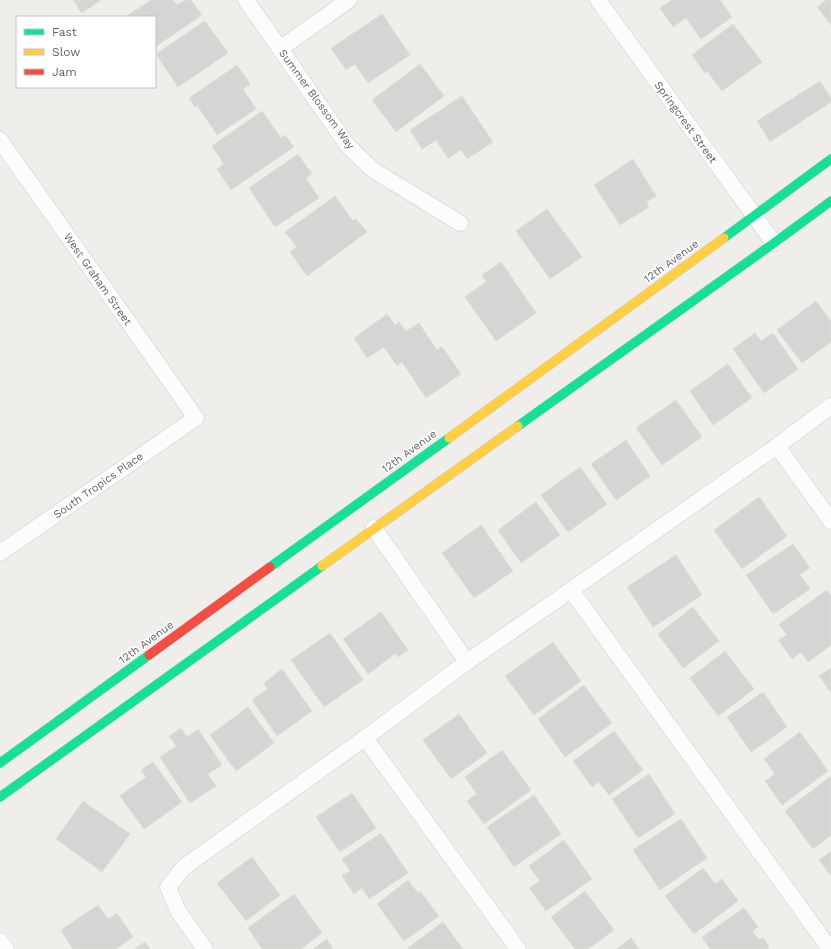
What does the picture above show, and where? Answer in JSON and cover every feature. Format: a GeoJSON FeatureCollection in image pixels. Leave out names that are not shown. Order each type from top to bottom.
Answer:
{"type":"FeatureCollection","features":[{"type":"Feature","properties":{"kind":"street","name":"Summer Blossom Way"},"geometry":{"type":"LineString","coordinates":[[246,0],[281,48],[348,146],[373,170],[460,223]]}},
{"type":"Feature","properties":{"kind":"street"},"geometry":{"type":"LineString","coordinates":[[281,48],[349,0]]}},
{"type":"Feature","properties":{"kind":"street","name":"Springcrest Street"},"geometry":{"type":"LineString","coordinates":[[598,0],[774,243]]}},
{"type":"Feature","properties":{"kind":"street","name":"West Graham Street"},"geometry":{"type":"LineString","coordinates":[[0,140],[196,418]]}},
{"type":"Feature","properties":{"kind":"street","name":"12th Avenue"},"geometry":{"type":"LineString","coordinates":[[0,763],[831,159]]}},
{"type":"Feature","properties":{"kind":"street"},"geometry":{"type":"LineString","coordinates":[[0,798],[373,525],[774,243],[831,200]]}},
{"type":"Feature","properties":{"kind":"street"},"geometry":{"type":"LineString","coordinates":[[502,411],[512,402],[531,377]]}},
{"type":"Feature","properties":{"kind":"street"},"geometry":{"type":"LineString","coordinates":[[205,949],[178,911],[168,887],[184,867],[365,738],[467,662],[777,446],[831,406]]}},
{"type":"Feature","properties":{"kind":"street","name":"South Tropics Place"},"geometry":{"type":"LineString","coordinates":[[1,551],[196,418]]}},
{"type":"Feature","properties":{"kind":"street"},"geometry":{"type":"LineString","coordinates":[[777,446],[831,521]]}},
{"type":"Feature","properties":{"kind":"street"},"geometry":{"type":"LineString","coordinates":[[373,525],[467,662]]}},
{"type":"Feature","properties":{"kind":"street"},"geometry":{"type":"LineString","coordinates":[[572,590],[830,949]]}},
{"type":"Feature","properties":{"kind":"street"},"geometry":{"type":"LineString","coordinates":[[365,738],[518,949]]}},
{"type":"Feature","properties":{"kind":"street"},"geometry":{"type":"LineString","coordinates":[[0,940],[6,949]]}},
{"type":"Feature","properties":{"kind":"building"},"geometry":{"type":"Polygon","coordinates":[[[73,0],[101,0],[82,13],[73,0]]]}},
{"type":"Feature","properties":{"kind":"building"},"geometry":{"type":"Polygon","coordinates":[[[151,0],[173,0],[177,5],[185,0],[191,0],[202,15],[156,46],[156,16],[128,15],[151,0]]]}},
{"type":"Feature","properties":{"kind":"building"},"geometry":{"type":"Polygon","coordinates":[[[672,0],[720,0],[732,17],[701,39],[686,18],[673,27],[660,8],[672,0]]]}},
{"type":"Feature","properties":{"kind":"building"},"geometry":{"type":"Polygon","coordinates":[[[826,0],[831,0],[831,25],[817,7],[826,0]]]}},
{"type":"Feature","properties":{"kind":"building"},"geometry":{"type":"Polygon","coordinates":[[[382,14],[410,55],[368,83],[355,64],[346,70],[331,48],[382,14]]]}},
{"type":"Feature","properties":{"kind":"building"},"geometry":{"type":"Polygon","coordinates":[[[205,21],[228,53],[178,87],[156,54],[205,21]]]}},
{"type":"Feature","properties":{"kind":"building"},"geometry":{"type":"Polygon","coordinates":[[[733,24],[762,62],[722,91],[707,71],[705,73],[692,55],[733,24]]]}},
{"type":"Feature","properties":{"kind":"building"},"geometry":{"type":"Polygon","coordinates":[[[420,64],[444,96],[396,132],[372,100],[420,64]]]}},
{"type":"Feature","properties":{"kind":"building"},"geometry":{"type":"Polygon","coordinates":[[[237,65],[250,84],[243,89],[256,109],[217,135],[197,105],[195,107],[189,98],[237,65]]]}},
{"type":"Feature","properties":{"kind":"building"},"geometry":{"type":"Polygon","coordinates":[[[820,81],[831,98],[831,102],[770,142],[757,121],[820,81]]]}},
{"type":"Feature","properties":{"kind":"building"},"geometry":{"type":"Polygon","coordinates":[[[462,96],[493,142],[467,159],[461,150],[448,158],[436,140],[422,149],[410,130],[462,96]]]}},
{"type":"Feature","properties":{"kind":"building"},"geometry":{"type":"Polygon","coordinates":[[[262,111],[281,138],[285,135],[294,147],[231,190],[217,169],[224,164],[212,146],[262,111]]]}},
{"type":"Feature","properties":{"kind":"building"},"geometry":{"type":"Polygon","coordinates":[[[298,154],[312,174],[306,178],[319,198],[275,227],[249,188],[298,154]]]}},
{"type":"Feature","properties":{"kind":"building"},"geometry":{"type":"Polygon","coordinates":[[[633,159],[656,196],[646,202],[649,207],[620,225],[594,185],[633,159]]]}},
{"type":"Feature","properties":{"kind":"building"},"geometry":{"type":"Polygon","coordinates":[[[335,196],[353,221],[356,219],[367,232],[307,276],[290,252],[297,247],[285,232],[335,196]]]}},
{"type":"Feature","properties":{"kind":"building"},"geometry":{"type":"Polygon","coordinates":[[[547,209],[582,257],[550,279],[516,231],[547,209]]]}},
{"type":"Feature","properties":{"kind":"building"},"geometry":{"type":"Polygon","coordinates":[[[501,262],[536,313],[496,341],[465,297],[486,282],[482,275],[501,262]]]}},
{"type":"Feature","properties":{"kind":"building"},"geometry":{"type":"Polygon","coordinates":[[[816,301],[831,321],[831,342],[802,363],[777,330],[816,301]]]}},
{"type":"Feature","properties":{"kind":"building"},"geometry":{"type":"Polygon","coordinates":[[[387,314],[395,325],[399,322],[406,331],[419,323],[437,350],[442,347],[461,374],[426,398],[402,362],[397,366],[384,347],[367,358],[354,338],[387,314]]]}},
{"type":"Feature","properties":{"kind":"building"},"geometry":{"type":"Polygon","coordinates":[[[755,333],[761,341],[773,333],[798,369],[764,393],[733,349],[755,333]]]}},
{"type":"Feature","properties":{"kind":"building"},"geometry":{"type":"Polygon","coordinates":[[[728,364],[752,398],[713,425],[690,391],[728,364]]]}},
{"type":"Feature","properties":{"kind":"building"},"geometry":{"type":"Polygon","coordinates":[[[676,400],[702,437],[662,465],[636,428],[676,400]]]}},
{"type":"Feature","properties":{"kind":"building"},"geometry":{"type":"Polygon","coordinates":[[[626,440],[650,476],[616,500],[591,464],[626,440]]]}},
{"type":"Feature","properties":{"kind":"building"},"geometry":{"type":"Polygon","coordinates":[[[580,467],[607,504],[568,532],[541,495],[580,467]]]}},
{"type":"Feature","properties":{"kind":"building"},"geometry":{"type":"Polygon","coordinates":[[[759,497],[787,536],[742,569],[714,530],[759,497]]]}},
{"type":"Feature","properties":{"kind":"building"},"geometry":{"type":"Polygon","coordinates":[[[536,502],[560,535],[521,563],[498,530],[536,502]]]}},
{"type":"Feature","properties":{"kind":"building"},"geometry":{"type":"Polygon","coordinates":[[[481,525],[513,571],[474,598],[442,553],[481,525]]]}},
{"type":"Feature","properties":{"kind":"building"},"geometry":{"type":"Polygon","coordinates":[[[793,544],[810,568],[800,574],[810,589],[773,614],[746,575],[793,544]]]}},
{"type":"Feature","properties":{"kind":"building"},"geometry":{"type":"Polygon","coordinates":[[[676,555],[702,595],[653,627],[627,587],[676,555]]]}},
{"type":"Feature","properties":{"kind":"building"},"geometry":{"type":"Polygon","coordinates":[[[827,590],[831,596],[831,645],[808,662],[801,652],[792,659],[778,640],[787,635],[779,624],[827,590]]]}},
{"type":"Feature","properties":{"kind":"building"},"geometry":{"type":"Polygon","coordinates":[[[693,607],[719,641],[683,668],[658,634],[693,607]]]}},
{"type":"Feature","properties":{"kind":"building"},"geometry":{"type":"Polygon","coordinates":[[[381,612],[408,650],[398,657],[396,653],[368,674],[343,639],[381,612]]]}},
{"type":"Feature","properties":{"kind":"building"},"geometry":{"type":"Polygon","coordinates":[[[330,633],[363,680],[324,707],[291,660],[330,633]]]}},
{"type":"Feature","properties":{"kind":"building"},"geometry":{"type":"Polygon","coordinates":[[[553,642],[581,681],[534,715],[505,676],[553,642]]]}},
{"type":"Feature","properties":{"kind":"building"},"geometry":{"type":"Polygon","coordinates":[[[725,651],[754,689],[718,716],[690,678],[725,651]]]}},
{"type":"Feature","properties":{"kind":"building"},"geometry":{"type":"Polygon","coordinates":[[[831,668],[831,693],[819,676],[831,668]]]}},
{"type":"Feature","properties":{"kind":"building"},"geometry":{"type":"Polygon","coordinates":[[[282,669],[312,711],[277,736],[252,700],[268,689],[264,683],[282,669]]]}},
{"type":"Feature","properties":{"kind":"building"},"geometry":{"type":"Polygon","coordinates":[[[584,685],[612,723],[565,757],[538,719],[584,685]]]}},
{"type":"Feature","properties":{"kind":"building"},"geometry":{"type":"Polygon","coordinates":[[[763,692],[787,727],[751,752],[727,717],[763,692]]]}},
{"type":"Feature","properties":{"kind":"building"},"geometry":{"type":"Polygon","coordinates":[[[248,707],[274,743],[236,771],[210,735],[248,707]]]}},
{"type":"Feature","properties":{"kind":"building"},"geometry":{"type":"Polygon","coordinates":[[[459,714],[487,753],[451,779],[423,740],[459,714]]]}},
{"type":"Feature","properties":{"kind":"building"},"geometry":{"type":"Polygon","coordinates":[[[181,728],[187,737],[198,729],[222,765],[208,774],[216,786],[190,803],[160,757],[176,746],[169,736],[181,728]]]}},
{"type":"Feature","properties":{"kind":"building"},"geometry":{"type":"Polygon","coordinates":[[[614,731],[643,770],[609,795],[599,782],[592,787],[573,761],[614,731]]]}},
{"type":"Feature","properties":{"kind":"building"},"geometry":{"type":"Polygon","coordinates":[[[800,732],[828,771],[782,805],[765,781],[775,774],[764,759],[800,732]]]}},
{"type":"Feature","properties":{"kind":"building"},"geometry":{"type":"Polygon","coordinates":[[[502,750],[531,790],[484,824],[467,801],[477,794],[465,777],[502,750]]]}},
{"type":"Feature","properties":{"kind":"building"},"geometry":{"type":"Polygon","coordinates":[[[153,762],[182,802],[144,829],[120,796],[146,777],[141,770],[153,762]]]}},
{"type":"Feature","properties":{"kind":"building"},"geometry":{"type":"Polygon","coordinates":[[[649,774],[675,814],[638,838],[612,799],[649,774]]]}},
{"type":"Feature","properties":{"kind":"building"},"geometry":{"type":"Polygon","coordinates":[[[831,776],[831,835],[813,849],[785,811],[831,776]]]}},
{"type":"Feature","properties":{"kind":"building"},"geometry":{"type":"Polygon","coordinates":[[[352,793],[376,828],[340,852],[316,817],[352,793]]]}},
{"type":"Feature","properties":{"kind":"building"},"geometry":{"type":"Polygon","coordinates":[[[534,795],[561,834],[514,867],[487,827],[534,795]]]}},
{"type":"Feature","properties":{"kind":"building"},"geometry":{"type":"Polygon","coordinates":[[[83,801],[130,834],[102,872],[56,839],[83,801]]]}},
{"type":"Feature","properties":{"kind":"building"},"geometry":{"type":"Polygon","coordinates":[[[681,819],[707,858],[660,890],[633,850],[681,819]]]}},
{"type":"Feature","properties":{"kind":"building"},"geometry":{"type":"Polygon","coordinates":[[[381,833],[408,873],[369,899],[362,888],[354,894],[342,876],[350,871],[342,859],[381,833]]]}},
{"type":"Feature","properties":{"kind":"building"},"geometry":{"type":"Polygon","coordinates":[[[564,840],[592,879],[546,911],[529,888],[540,881],[529,866],[564,840]]]}},
{"type":"Feature","properties":{"kind":"building"},"geometry":{"type":"Polygon","coordinates":[[[831,851],[831,876],[819,860],[831,851]]]}},
{"type":"Feature","properties":{"kind":"building"},"geometry":{"type":"Polygon","coordinates":[[[252,857],[280,895],[246,921],[217,883],[252,857]]]}},
{"type":"Feature","properties":{"kind":"building"},"geometry":{"type":"Polygon","coordinates":[[[703,868],[715,884],[722,879],[738,901],[694,934],[665,896],[703,868]]]}},
{"type":"Feature","properties":{"kind":"building"},"geometry":{"type":"Polygon","coordinates":[[[408,880],[418,893],[420,891],[439,916],[404,941],[377,904],[408,880]]]}},
{"type":"Feature","properties":{"kind":"building"},"geometry":{"type":"Polygon","coordinates":[[[585,891],[614,930],[588,949],[575,949],[551,917],[585,891]]]}},
{"type":"Feature","properties":{"kind":"building"},"geometry":{"type":"Polygon","coordinates":[[[294,894],[322,933],[301,949],[262,949],[248,928],[294,894]]]}},
{"type":"Feature","properties":{"kind":"building"},"geometry":{"type":"Polygon","coordinates":[[[98,905],[108,919],[117,913],[133,937],[116,949],[73,949],[61,930],[98,905]]]}},
{"type":"Feature","properties":{"kind":"building"},"geometry":{"type":"Polygon","coordinates":[[[744,908],[758,927],[752,931],[759,940],[763,938],[769,947],[767,949],[710,949],[702,937],[744,908]]]}},
{"type":"Feature","properties":{"kind":"building"},"geometry":{"type":"Polygon","coordinates":[[[443,922],[463,949],[408,948],[443,922]]]}},
{"type":"Feature","properties":{"kind":"building"},"geometry":{"type":"Polygon","coordinates":[[[631,938],[639,949],[616,949],[631,938]]]}},
{"type":"Feature","properties":{"kind":"building"},"geometry":{"type":"Polygon","coordinates":[[[327,939],[333,949],[313,949],[327,939]]]}},
{"type":"Feature","properties":{"kind":"building"},"geometry":{"type":"Polygon","coordinates":[[[145,942],[150,949],[135,949],[145,942]]]}},
{"type":"Feature","properties":{"kind":"traffic: fast"},"geometry":{"type":"LineString","coordinates":[[724,238],[831,159]]}},
{"type":"Feature","properties":{"kind":"traffic: fast"},"geometry":{"type":"LineString","coordinates":[[518,426],[831,201]]}},
{"type":"Feature","properties":{"kind":"traffic: fast"},"geometry":{"type":"LineString","coordinates":[[270,567],[449,438]]}},
{"type":"Feature","properties":{"kind":"traffic: fast"},"geometry":{"type":"LineString","coordinates":[[0,797],[322,566]]}},
{"type":"Feature","properties":{"kind":"traffic: fast"},"geometry":{"type":"LineString","coordinates":[[0,763],[149,655]]}},
{"type":"Feature","properties":{"kind":"traffic: slow"},"geometry":{"type":"LineString","coordinates":[[449,438],[724,238]]}},
{"type":"Feature","properties":{"kind":"traffic: slow"},"geometry":{"type":"LineString","coordinates":[[322,566],[518,426]]}},
{"type":"Feature","properties":{"kind":"traffic: jam"},"geometry":{"type":"LineString","coordinates":[[149,655],[270,567]]}}]}
